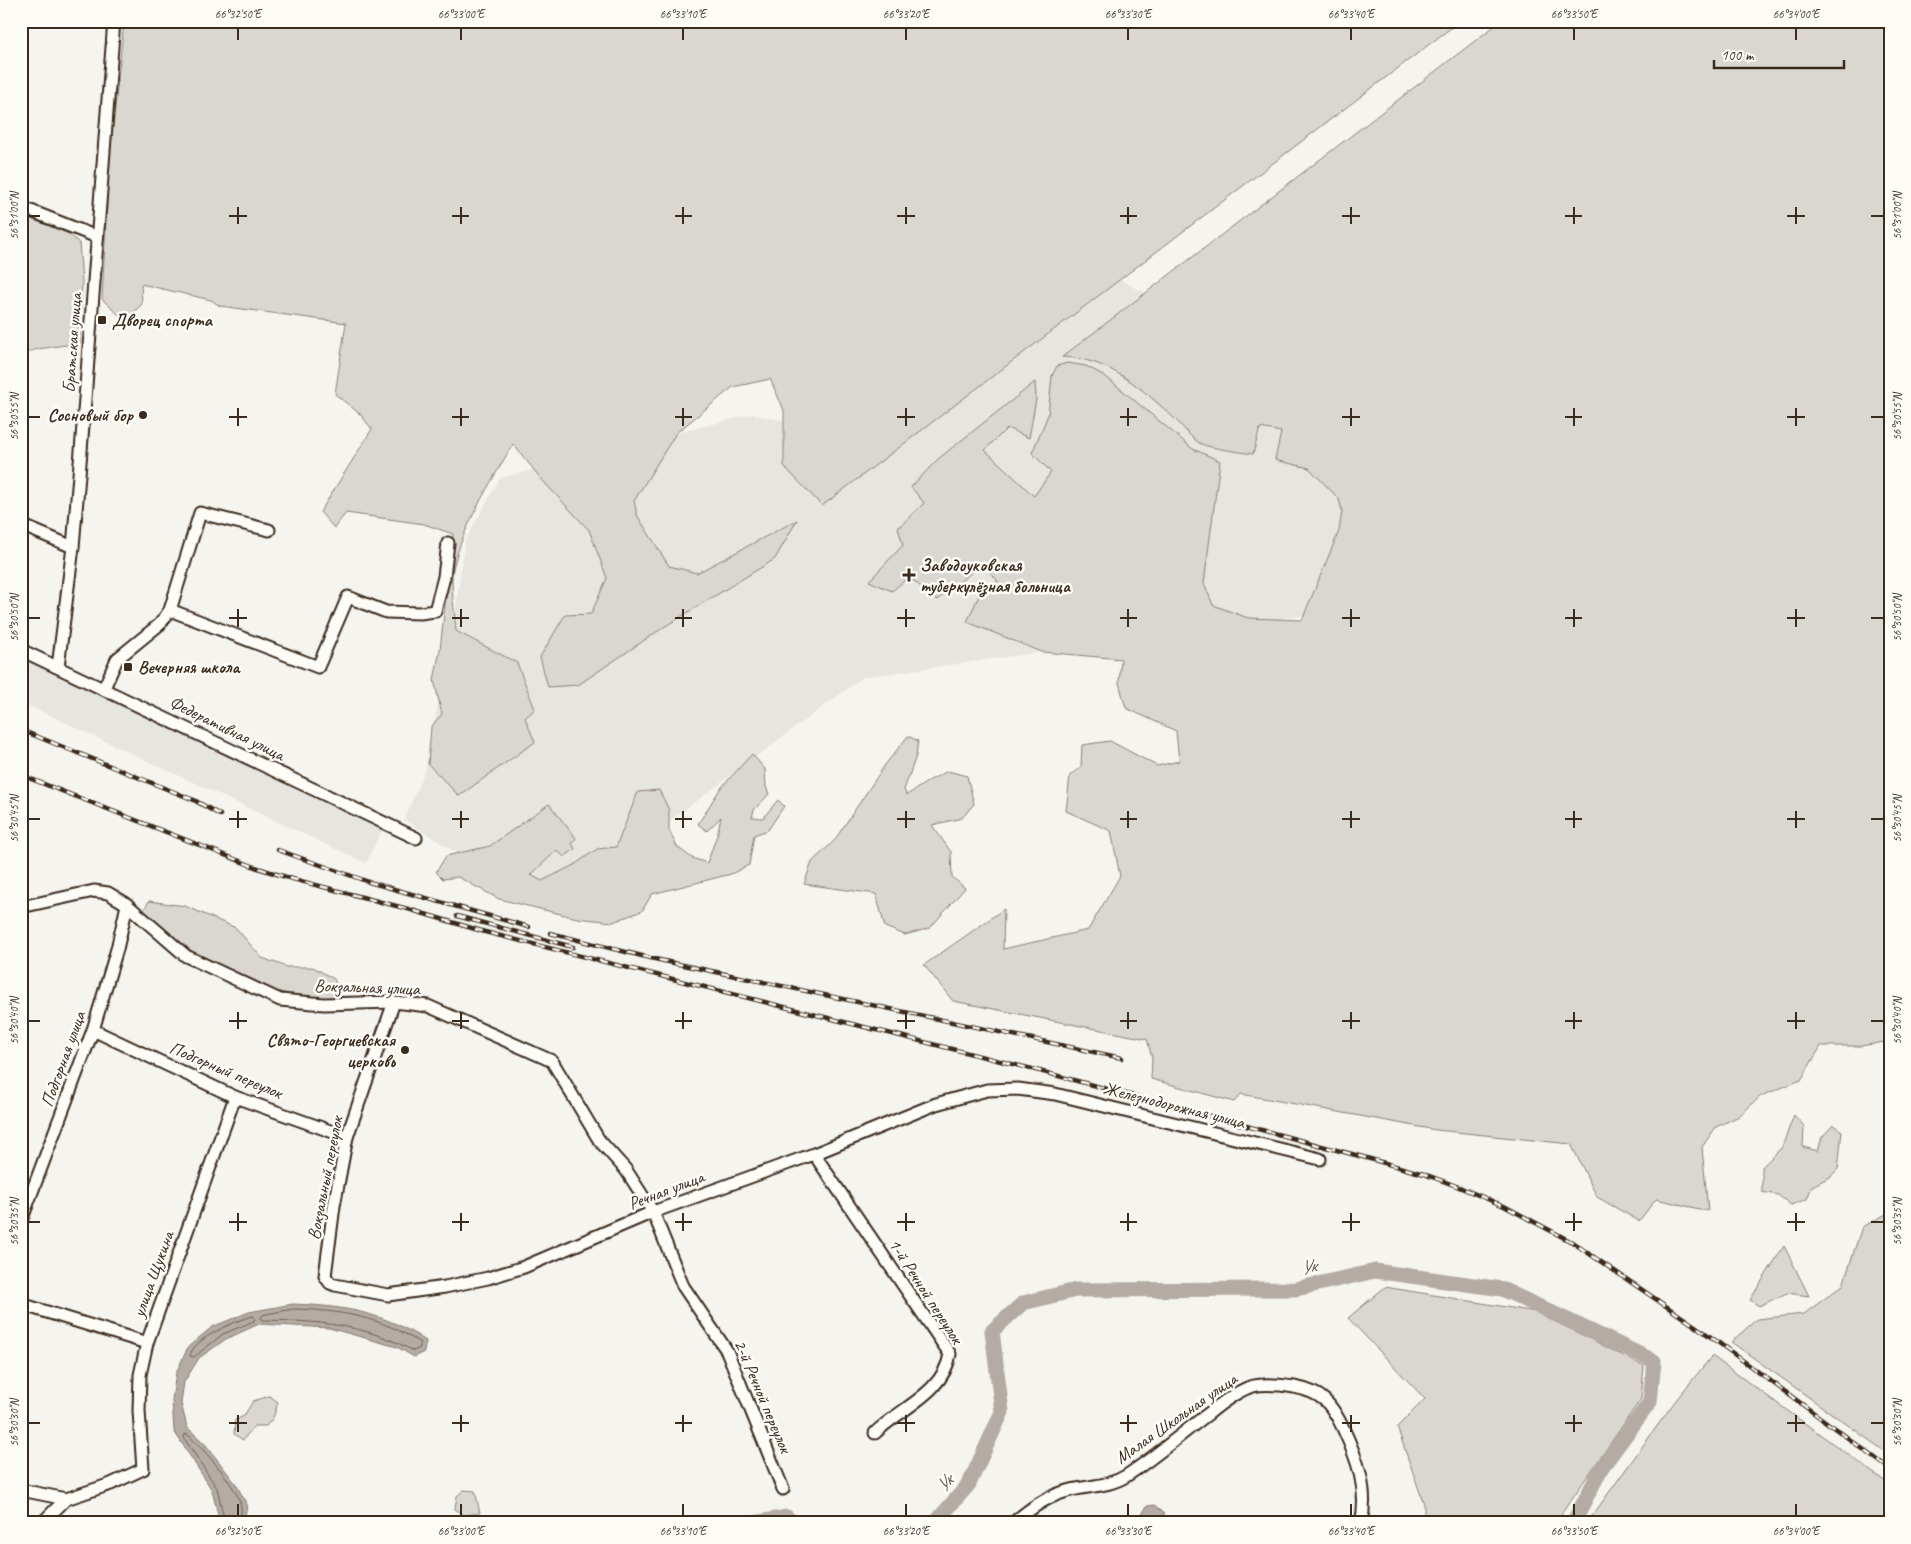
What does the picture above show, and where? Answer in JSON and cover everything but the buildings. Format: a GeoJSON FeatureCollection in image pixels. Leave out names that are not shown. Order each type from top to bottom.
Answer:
{"type":"FeatureCollection","features":[{"type":"Feature","properties":{"kind":"street","name":"Братская улица"},"geometry":{"type":"LineString","coordinates":[[58,667],[73,547],[114,21]]}},
{"type":"Feature","properties":{"kind":"street"},"geometry":{"type":"LineString","coordinates":[[21,208],[97,237]]}},
{"type":"Feature","properties":{"kind":"street"},"geometry":{"type":"LineString","coordinates":[[104,688],[117,659],[160,624],[170,610],[200,513],[269,530]]}},
{"type":"Feature","properties":{"kind":"street"},"geometry":{"type":"LineString","coordinates":[[21,525],[73,547]]}},
{"type":"Feature","properties":{"kind":"street"},"geometry":{"type":"LineString","coordinates":[[170,610],[318,667],[348,597],[386,612],[420,613],[435,611],[444,578],[448,543]]}},
{"type":"Feature","properties":{"kind":"street","name":"Федеративная улица"},"geometry":{"type":"LineString","coordinates":[[21,650],[416,838]]}},
{"type":"Feature","properties":{"kind":"street","name":"Вокзальная улица"},"geometry":{"type":"LineString","coordinates":[[21,907],[94,891],[108,893],[127,905],[186,956],[280,1000],[324,1004],[394,1002],[428,1006],[552,1061],[599,1140],[626,1170],[653,1212]]}},
{"type":"Feature","properties":{"kind":"street","name":"Подгорная улица"},"geometry":{"type":"LineString","coordinates":[[21,1221],[93,1030],[117,949],[127,905]]}},
{"type":"Feature","properties":{"kind":"street","name":"Вокзальный переулок"},"geometry":{"type":"LineString","coordinates":[[325,1276],[334,1206],[347,1137],[394,1002]]}},
{"type":"Feature","properties":{"kind":"street","name":"Подгорный переулок"},"geometry":{"type":"LineString","coordinates":[[93,1030],[235,1097],[347,1137]]}},
{"type":"Feature","properties":{"kind":"street","name":"Речная улица"},"geometry":{"type":"LineString","coordinates":[[325,1276],[330,1283],[335,1285],[388,1295],[445,1287],[488,1278],[524,1266],[653,1212],[814,1154],[936,1104],[987,1090],[1018,1089]]}},
{"type":"Feature","properties":{"kind":"street","name":"Железнодорожная улица"},"geometry":{"type":"LineString","coordinates":[[1018,1089],[1055,1094],[1320,1159]]}},
{"type":"Feature","properties":{"kind":"street","name":"улица Щукина"},"geometry":{"type":"LineString","coordinates":[[66,1499],[111,1484],[143,1469],[138,1411],[140,1375],[147,1343],[235,1097]]}},
{"type":"Feature","properties":{"kind":"street","name":"1-й Речной переулок"},"geometry":{"type":"LineString","coordinates":[[814,1154],[950,1354],[942,1375],[916,1402],[875,1433]]}},
{"type":"Feature","properties":{"kind":"street","name":"2-й Речной переулок"},"geometry":{"type":"LineString","coordinates":[[653,1212],[683,1286],[727,1351],[783,1489]]}},
{"type":"Feature","properties":{"kind":"street"},"geometry":{"type":"LineString","coordinates":[[21,1304],[147,1343]]}},
{"type":"Feature","properties":{"kind":"street","name":"Малая Школьная улица"},"geometry":{"type":"LineString","coordinates":[[1013,1523],[1039,1502],[1055,1495],[1082,1487],[1104,1485],[1125,1476],[1223,1403],[1251,1387],[1267,1385],[1282,1385],[1307,1390],[1322,1396],[1335,1411],[1355,1458],[1364,1487],[1364,1509],[1361,1523]]}},
{"type":"Feature","properties":{"kind":"street"},"geometry":{"type":"LineString","coordinates":[[21,1490],[66,1499]]}},
{"type":"Feature","properties":{"kind":"street"},"geometry":{"type":"LineString","coordinates":[[42,1523],[66,1499]]}},
{"type":"Feature","properties":{"kind":"shaded area"},"geometry":{"type":"Polygon","coordinates":[[[124,21],[1460,21],[822,506],[784,466],[784,410],[770,379],[733,387],[676,433],[634,501],[637,515],[669,566],[697,573],[797,520],[775,559],[664,627],[578,685],[548,687],[540,657],[565,615],[591,614],[607,578],[589,530],[543,481],[513,444],[478,505],[463,537],[453,569],[452,591],[456,631],[517,663],[535,709],[525,718],[535,742],[459,796],[428,764],[431,727],[442,714],[434,680],[440,650],[453,534],[424,524],[346,513],[334,528],[320,512],[372,429],[360,414],[335,394],[346,323],[220,306],[211,300],[141,284],[142,304],[125,321],[102,299],[109,165],[124,21]]]}},
{"type":"Feature","properties":{"kind":"shaded area"},"geometry":{"type":"Polygon","coordinates":[[[1501,21],[1890,21],[1890,1041],[1861,1046],[1821,1046],[1801,1080],[1761,1096],[1739,1116],[1716,1127],[1702,1147],[1708,1211],[1656,1199],[1639,1221],[1597,1197],[1571,1144],[1436,1130],[1241,1094],[1234,1102],[1151,1079],[1152,1058],[1147,1039],[953,1001],[924,965],[1004,909],[1003,949],[1088,930],[1120,876],[1111,831],[1066,811],[1070,775],[1081,767],[1082,745],[1110,741],[1157,766],[1179,761],[1176,731],[1126,708],[1119,683],[1121,659],[1042,652],[967,622],[981,591],[998,581],[982,564],[937,600],[909,577],[892,591],[869,581],[903,545],[898,528],[924,503],[911,487],[938,459],[1035,382],[1036,399],[1029,438],[1007,428],[985,450],[1034,496],[1051,472],[1032,453],[1048,415],[1052,376],[1057,366],[1067,363],[1086,366],[1105,376],[1193,449],[1220,461],[1204,583],[1213,605],[1248,618],[1302,620],[1339,531],[1342,511],[1339,499],[1309,468],[1275,460],[1281,432],[1260,428],[1253,454],[1201,444],[1151,397],[1124,377],[1095,363],[1062,357],[1501,21]]]}},
{"type":"Feature","properties":{"kind":"shaded area"},"geometry":{"type":"Polygon","coordinates":[[[21,215],[69,234],[79,243],[82,281],[80,343],[38,349],[21,354],[21,215]]]}},
{"type":"Feature","properties":{"kind":"shaded area","name":"Заводоуковская туберкулёзная больница"},"geometry":{"type":"Polygon","coordinates":[[[1112,275],[1396,431],[1349,609],[863,677],[550,910],[404,820],[426,768],[455,612],[465,541],[500,478],[752,414],[890,444],[1112,275]]]}},
{"type":"Feature","properties":{"kind":"shaded area"},"geometry":{"type":"Polygon","coordinates":[[[21,657],[384,826],[366,863],[21,702],[21,657]]]}},
{"type":"Feature","properties":{"kind":"shaded area"},"geometry":{"type":"Polygon","coordinates":[[[908,736],[918,741],[916,756],[904,790],[907,795],[948,771],[967,776],[974,804],[962,818],[932,825],[951,852],[952,877],[965,888],[930,928],[905,935],[885,927],[876,894],[804,884],[812,862],[834,841],[885,765],[908,736]]]}},
{"type":"Feature","properties":{"kind":"shaded area"},"geometry":{"type":"Polygon","coordinates":[[[752,754],[765,769],[766,787],[769,794],[754,810],[752,817],[763,818],[778,800],[784,806],[768,830],[754,835],[749,865],[731,874],[652,894],[642,911],[613,922],[577,918],[499,899],[458,877],[443,879],[436,872],[446,856],[490,846],[549,804],[576,838],[572,843],[575,849],[564,857],[557,850],[531,875],[542,881],[574,865],[597,849],[616,847],[638,792],[659,790],[669,810],[669,830],[677,847],[692,858],[707,863],[721,817],[707,831],[698,824],[720,789],[752,754]]]}},
{"type":"Feature","properties":{"kind":"shaded area"},"geometry":{"type":"Polygon","coordinates":[[[149,901],[185,906],[236,928],[262,958],[287,967],[313,967],[334,979],[342,999],[307,998],[271,990],[190,950],[142,913],[149,901]]]}},
{"type":"Feature","properties":{"kind":"shaded area"},"geometry":{"type":"Polygon","coordinates":[[[1794,1115],[1804,1126],[1803,1147],[1818,1151],[1822,1137],[1833,1125],[1842,1131],[1838,1169],[1830,1177],[1812,1186],[1807,1199],[1791,1205],[1778,1195],[1762,1192],[1762,1167],[1782,1147],[1794,1115]]]}},
{"type":"Feature","properties":{"kind":"shaded area"},"geometry":{"type":"Polygon","coordinates":[[[1890,1212],[1890,1455],[1731,1342],[1757,1319],[1804,1314],[1843,1285],[1862,1227],[1890,1212]]]}},
{"type":"Feature","properties":{"kind":"shaded area"},"geometry":{"type":"Polygon","coordinates":[[[1784,1246],[1809,1296],[1787,1293],[1759,1306],[1750,1300],[1784,1246]]]}},
{"type":"Feature","properties":{"kind":"shaded area"},"geometry":{"type":"Polygon","coordinates":[[[1385,1287],[1536,1312],[1644,1366],[1641,1399],[1555,1523],[1424,1523],[1424,1504],[1397,1427],[1425,1399],[1348,1318],[1385,1287]]]}},
{"type":"Feature","properties":{"kind":"shaded area"},"geometry":{"type":"Polygon","coordinates":[[[1712,1356],[1890,1485],[1890,1523],[1587,1523],[1676,1400],[1712,1356]]]}},
{"type":"Feature","properties":{"kind":"shaded area"},"geometry":{"type":"Polygon","coordinates":[[[270,1396],[278,1402],[273,1418],[266,1426],[254,1426],[243,1440],[234,1434],[235,1420],[244,1416],[253,1401],[270,1396]]]}},
{"type":"Feature","properties":{"kind":"shaded area"},"geometry":{"type":"Polygon","coordinates":[[[464,1490],[475,1491],[480,1513],[464,1515],[455,1509],[457,1496],[464,1490]]]}},
{"type":"Feature","properties":{"kind":"water"},"geometry":{"type":"Polygon","coordinates":[[[293,1304],[346,1309],[378,1317],[410,1331],[426,1341],[424,1352],[414,1357],[397,1347],[329,1328],[259,1324],[226,1339],[199,1358],[184,1382],[181,1403],[187,1427],[206,1445],[236,1484],[247,1505],[244,1523],[220,1523],[212,1490],[174,1431],[172,1400],[176,1373],[188,1347],[212,1327],[249,1312],[293,1304]]]}},
{"type":"Feature","properties":{"kind":"water"},"geometry":{"type":"Polygon","coordinates":[[[1155,1505],[1165,1513],[1159,1523],[1137,1523],[1147,1506],[1155,1505]]]}},
{"type":"Feature","properties":{"kind":"waterway","name":"Ук"},"geometry":{"type":"LineString","coordinates":[[935,1523],[969,1484],[1002,1412],[992,1331],[1023,1303],[1076,1290],[1296,1289],[1375,1271],[1502,1289],[1654,1361],[1650,1402],[1602,1467],[1573,1523]]}},
{"type":"Feature","properties":{"kind":"waterway","name":"Ук"},"geometry":{"type":"LineString","coordinates":[[754,1523],[787,1517],[793,1523]]}},
{"type":"Feature","properties":{"kind":"railway"},"geometry":{"type":"LineString","coordinates":[[21,730],[194,800],[220,815]]}},
{"type":"Feature","properties":{"kind":"railway"},"geometry":{"type":"LineString","coordinates":[[21,775],[255,867],[289,878],[408,909],[485,932],[1032,1069],[1424,1174],[1504,1206],[1572,1242],[1704,1332],[1890,1469]]}},
{"type":"Feature","properties":{"kind":"railway"},"geometry":{"type":"LineString","coordinates":[[278,850],[369,882],[529,927]]}},
{"type":"Feature","properties":{"kind":"railway"},"geometry":{"type":"LineString","coordinates":[[457,916],[573,947]]}},
{"type":"Feature","properties":{"kind":"railway"},"geometry":{"type":"LineString","coordinates":[[550,933],[650,958],[1122,1058]]}},
{"type":"Feature","properties":{"kind":"place","name":"Дворец спорта"},"geometry":{"type":"Point","coordinates":[102,320]}},
{"type":"Feature","properties":{"kind":"place","name":"Сосновый бор"},"geometry":{"type":"Point","coordinates":[143,415]}},
{"type":"Feature","properties":{"kind":"place","name":"Заводоуковская туберкулёзная больница"},"geometry":{"type":"Point","coordinates":[909,575]}},
{"type":"Feature","properties":{"kind":"place","name":"Вечерняя школа"},"geometry":{"type":"Point","coordinates":[128,667]}},
{"type":"Feature","properties":{"kind":"place","name":"Свято-Георгиевская церковь"},"geometry":{"type":"Point","coordinates":[405,1050]}}]}
